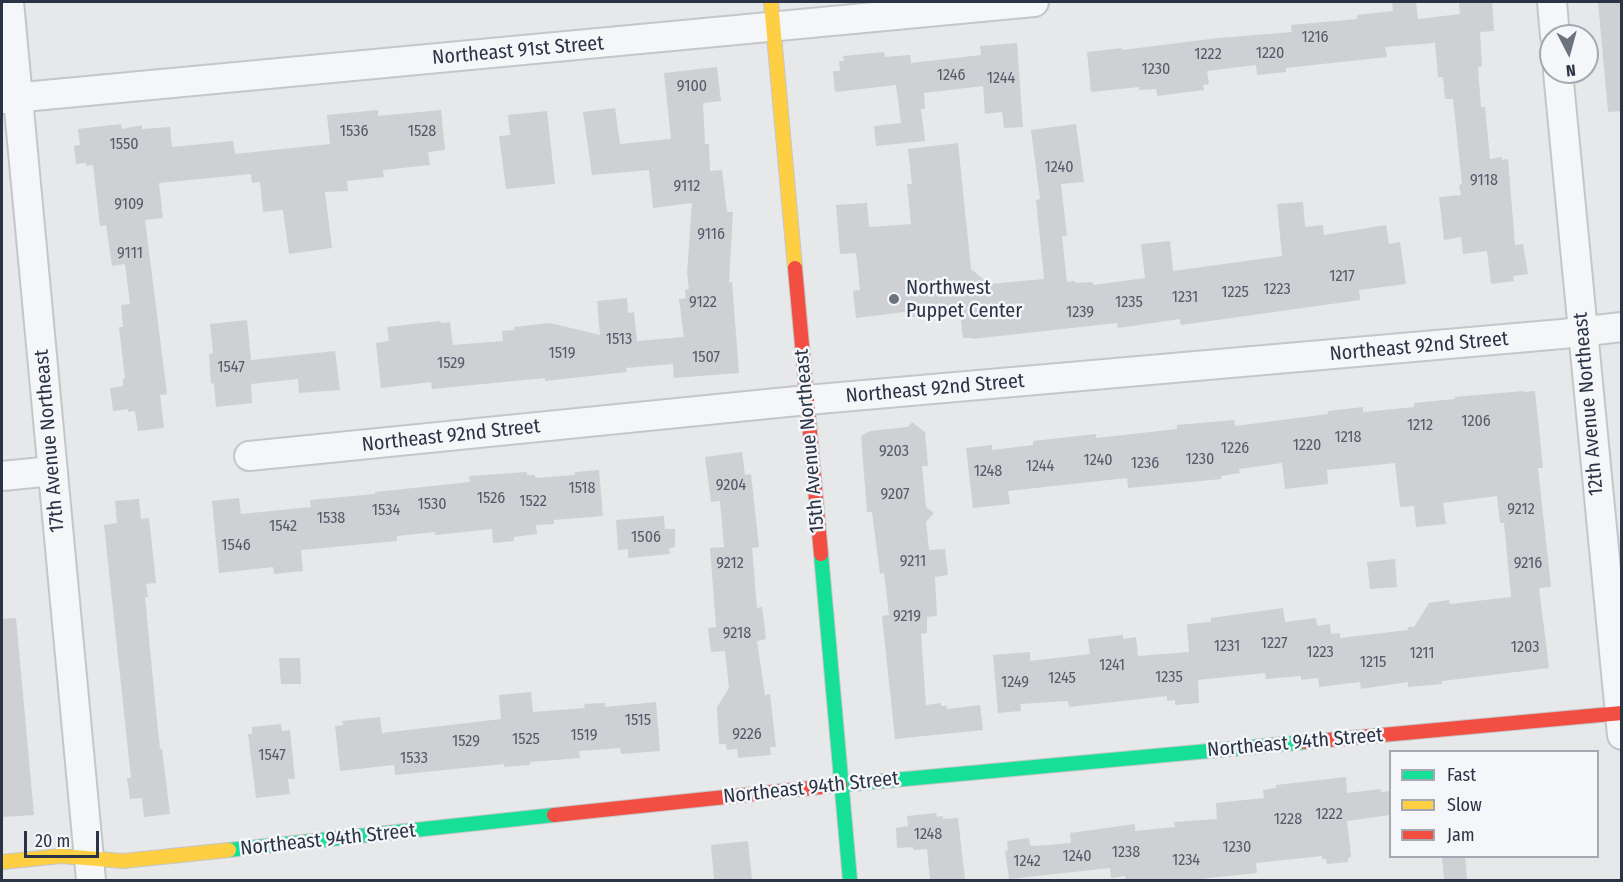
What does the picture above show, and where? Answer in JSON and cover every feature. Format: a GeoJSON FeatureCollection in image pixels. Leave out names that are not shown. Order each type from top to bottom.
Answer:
{"type":"FeatureCollection","features":[{"type":"Feature","properties":{"kind":"street","name":"17th Avenue Northeast"},"geometry":{"type":"LineString","coordinates":[[9,2],[9,98],[53,471],[89,870]]}},
{"type":"Feature","properties":{"kind":"street","name":"Northeast 91st Street"},"geometry":{"type":"LineString","coordinates":[[9,98],[772,14],[1034,2]]}},
{"type":"Feature","properties":{"kind":"street"},"geometry":{"type":"LineString","coordinates":[[1552,2],[1554,24]]}},
{"type":"Feature","properties":{"kind":"street","name":"15th Avenue Northeast"},"geometry":{"type":"LineString","coordinates":[[772,14],[850,880]]}},
{"type":"Feature","properties":{"kind":"street","name":"12th Avenue Northeast"},"geometry":{"type":"LineString","coordinates":[[1559,84],[1621,720]]}},
{"type":"Feature","properties":{"kind":"street","name":"Northeast 92nd Street"},"geometry":{"type":"LineString","coordinates":[[249,456],[807,400],[1622,327]]}},
{"type":"Feature","properties":{"kind":"street"},"geometry":{"type":"LineString","coordinates":[[2,476],[53,471]]}},
{"type":"Feature","properties":{"kind":"street","name":"Northeast 94th Street"},"geometry":{"type":"LineString","coordinates":[[2,862],[61,856],[89,870],[123,861],[842,785],[1621,720]]}},
{"type":"Feature","properties":{"kind":"building"},"geometry":{"type":"Polygon","coordinates":[[[1392,2],[1416,2],[1418,19],[1460,14],[1459,2],[1492,2],[1494,31],[1480,32],[1482,66],[1478,67],[1481,107],[1485,107],[1490,159],[1502,157],[1502,160],[1508,159],[1515,245],[1523,244],[1528,274],[1513,276],[1514,281],[1491,284],[1487,251],[1463,254],[1461,237],[1444,240],[1439,197],[1461,195],[1459,185],[1462,184],[1453,99],[1445,99],[1443,77],[1438,77],[1435,43],[1385,47],[1387,57],[1286,68],[1286,72],[1257,75],[1256,65],[1207,71],[1209,84],[1203,85],[1204,90],[1157,96],[1156,89],[1139,90],[1139,87],[1091,92],[1087,52],[1292,32],[1291,25],[1357,19],[1357,15],[1393,11],[1392,2]]]}},
{"type":"Feature","properties":{"kind":"building"},"geometry":{"type":"Polygon","coordinates":[[[1598,2],[1622,2],[1622,111],[1608,112],[1598,2]]]}},
{"type":"Feature","properties":{"kind":"building"},"geometry":{"type":"Polygon","coordinates":[[[1017,43],[1023,127],[1004,128],[1002,112],[985,114],[983,86],[924,93],[925,109],[921,109],[925,141],[876,146],[874,126],[901,123],[896,85],[835,92],[833,71],[840,71],[839,61],[844,61],[843,56],[884,52],[885,57],[910,55],[911,63],[981,55],[980,46],[1017,43]]]}},
{"type":"Feature","properties":{"kind":"building"},"geometry":{"type":"Polygon","coordinates":[[[717,67],[721,101],[703,103],[705,144],[709,144],[710,171],[722,170],[727,212],[733,212],[729,282],[732,282],[739,373],[674,378],[673,364],[626,368],[627,372],[545,381],[545,378],[432,389],[431,382],[381,388],[376,343],[389,341],[387,327],[450,322],[453,345],[503,341],[502,331],[514,330],[514,327],[550,323],[600,335],[597,301],[627,298],[628,313],[634,312],[637,341],[684,337],[679,299],[686,298],[685,290],[689,289],[687,273],[692,203],[653,208],[649,170],[592,175],[583,112],[615,108],[620,144],[671,139],[664,73],[717,67]]]}},
{"type":"Feature","properties":{"kind":"building"},"geometry":{"type":"Polygon","coordinates":[[[378,110],[378,116],[441,110],[445,150],[428,152],[430,165],[383,170],[384,177],[347,181],[348,191],[325,192],[332,248],[289,254],[283,210],[263,212],[260,182],[252,183],[251,174],[159,183],[163,218],[145,220],[167,394],[160,395],[164,428],[138,431],[135,411],[128,412],[128,409],[113,411],[110,388],[123,386],[125,378],[119,327],[123,327],[121,305],[130,304],[125,264],[112,266],[106,225],[100,226],[93,165],[76,164],[74,146],[80,145],[78,129],[121,124],[122,129],[142,125],[142,129],[170,127],[172,147],[233,141],[235,154],[330,144],[327,115],[378,110]]]}},
{"type":"Feature","properties":{"kind":"building"},"geometry":{"type":"Polygon","coordinates":[[[547,111],[555,184],[506,189],[499,136],[510,135],[508,115],[547,111]]]}},
{"type":"Feature","properties":{"kind":"building"},"geometry":{"type":"Polygon","coordinates":[[[1076,124],[1084,182],[1061,184],[1067,236],[1062,236],[1067,282],[1093,282],[1093,285],[1145,278],[1141,244],[1170,241],[1173,271],[1282,256],[1277,204],[1303,202],[1305,227],[1323,225],[1324,235],[1386,225],[1389,244],[1400,242],[1406,284],[1359,290],[1360,300],[1181,325],[1180,319],[1118,328],[1117,323],[972,339],[963,338],[960,312],[913,317],[912,311],[856,318],[853,291],[860,290],[856,253],[840,254],[836,205],[867,203],[869,227],[911,224],[907,184],[912,184],[908,149],[958,143],[971,269],[989,284],[1044,279],[1036,200],[1040,199],[1031,130],[1076,124]]]}},
{"type":"Feature","properties":{"kind":"building"},"geometry":{"type":"Polygon","coordinates":[[[247,320],[251,360],[335,351],[340,390],[299,393],[298,379],[251,384],[252,403],[216,407],[214,383],[211,384],[209,354],[213,353],[210,324],[247,320]]]}},
{"type":"Feature","properties":{"kind":"building"},"geometry":{"type":"Polygon","coordinates":[[[1535,391],[1543,468],[1538,468],[1551,587],[1539,588],[1549,668],[1442,681],[1442,684],[1408,687],[1408,682],[1361,689],[1360,682],[1319,687],[1318,678],[1301,680],[1301,676],[1266,679],[1265,673],[1198,680],[1199,703],[1175,705],[1175,700],[1167,701],[1167,696],[1069,707],[1068,701],[1020,704],[1021,711],[998,713],[993,655],[1030,652],[1030,661],[1090,654],[1088,639],[1123,635],[1123,639],[1136,637],[1138,656],[1189,652],[1187,624],[1211,622],[1211,618],[1283,608],[1285,622],[1316,618],[1317,626],[1330,624],[1331,634],[1340,633],[1340,638],[1408,630],[1408,627],[1414,627],[1429,603],[1449,600],[1450,604],[1511,597],[1504,523],[1500,523],[1497,496],[1443,503],[1446,524],[1416,527],[1414,506],[1400,507],[1395,463],[1327,470],[1328,484],[1285,489],[1282,463],[1239,469],[1240,473],[1221,476],[1221,479],[1128,488],[1127,478],[1008,491],[1010,504],[973,508],[966,448],[992,445],[992,450],[1033,445],[1033,441],[1096,434],[1096,438],[1177,429],[1177,425],[1234,420],[1235,426],[1328,414],[1328,411],[1363,407],[1363,412],[1414,407],[1414,403],[1455,399],[1454,397],[1535,391]]]}},
{"type":"Feature","properties":{"kind":"building"},"geometry":{"type":"Polygon","coordinates":[[[912,422],[925,432],[928,466],[922,466],[926,507],[934,513],[926,522],[929,550],[945,549],[948,575],[935,577],[937,616],[927,617],[927,633],[921,634],[926,705],[941,703],[941,706],[947,706],[947,709],[980,705],[983,730],[895,739],[882,616],[889,615],[884,573],[880,574],[872,512],[867,512],[861,436],[870,431],[908,427],[912,422]]]}},
{"type":"Feature","properties":{"kind":"building"},"geometry":{"type":"Polygon","coordinates":[[[742,452],[745,475],[751,474],[759,547],[752,548],[757,608],[762,607],[766,639],[757,641],[765,695],[770,694],[776,747],[770,747],[771,755],[738,758],[737,749],[727,750],[726,744],[719,744],[717,707],[729,688],[725,652],[711,652],[708,628],[716,627],[710,548],[724,547],[720,501],[711,502],[705,457],[742,452]]]}},
{"type":"Feature","properties":{"kind":"building"},"geometry":{"type":"Polygon","coordinates":[[[599,470],[603,516],[554,520],[554,524],[536,525],[537,534],[514,537],[514,541],[493,543],[492,529],[397,536],[397,541],[301,550],[303,571],[274,574],[273,567],[219,573],[212,501],[239,498],[241,514],[311,507],[310,500],[470,482],[469,476],[527,472],[527,475],[535,475],[535,478],[575,475],[575,472],[599,470]]]}},
{"type":"Feature","properties":{"kind":"building"},"geometry":{"type":"Polygon","coordinates":[[[139,499],[141,519],[149,518],[156,583],[146,584],[148,597],[145,597],[160,749],[162,749],[170,814],[144,817],[142,798],[130,799],[127,778],[131,778],[104,525],[117,523],[115,501],[139,499]]]}},
{"type":"Feature","properties":{"kind":"building"},"geometry":{"type":"Polygon","coordinates":[[[664,516],[665,529],[675,529],[675,547],[669,548],[670,554],[628,558],[628,549],[618,550],[616,520],[664,516]]]}},
{"type":"Feature","properties":{"kind":"building"},"geometry":{"type":"Polygon","coordinates":[[[1395,559],[1397,587],[1370,589],[1367,562],[1395,559]]]}},
{"type":"Feature","properties":{"kind":"building"},"geometry":{"type":"Polygon","coordinates":[[[16,618],[34,815],[2,817],[2,619],[16,618]]]}},
{"type":"Feature","properties":{"kind":"building"},"geometry":{"type":"Polygon","coordinates":[[[279,658],[300,658],[301,684],[281,684],[279,658]]]}},
{"type":"Feature","properties":{"kind":"building"},"geometry":{"type":"Polygon","coordinates":[[[531,692],[533,712],[585,708],[584,704],[605,703],[605,707],[656,702],[660,751],[621,754],[620,748],[579,751],[580,758],[530,762],[530,765],[504,767],[504,764],[395,775],[394,765],[340,771],[335,726],[343,725],[342,721],[380,717],[382,733],[501,719],[499,695],[531,692]]]}},
{"type":"Feature","properties":{"kind":"building"},"geometry":{"type":"Polygon","coordinates":[[[281,724],[282,731],[290,730],[295,779],[288,779],[290,794],[256,798],[248,734],[252,734],[252,727],[281,724]]]}},
{"type":"Feature","properties":{"kind":"building"},"geometry":{"type":"Polygon","coordinates":[[[1346,777],[1347,793],[1381,789],[1381,792],[1389,791],[1389,815],[1347,821],[1351,855],[1348,862],[1327,864],[1326,859],[1322,859],[1322,856],[1256,863],[1257,873],[1190,880],[1125,880],[1125,876],[1111,878],[1110,868],[1009,879],[1005,851],[1008,850],[1007,841],[1029,838],[1030,845],[1034,846],[1071,843],[1070,833],[1135,824],[1135,831],[1175,827],[1174,822],[1217,819],[1216,803],[1264,798],[1263,790],[1276,788],[1276,785],[1346,777]]]}},
{"type":"Feature","properties":{"kind":"building"},"geometry":{"type":"Polygon","coordinates":[[[936,813],[937,817],[943,816],[943,819],[958,818],[965,880],[930,880],[927,849],[897,848],[896,828],[908,826],[907,816],[936,813]]]}},
{"type":"Feature","properties":{"kind":"building"},"geometry":{"type":"Polygon","coordinates":[[[748,841],[752,880],[714,880],[711,845],[748,841]]]}},
{"type":"Feature","properties":{"kind":"building"},"geometry":{"type":"Polygon","coordinates":[[[1442,858],[1465,858],[1467,880],[1444,880],[1442,858]]]}},
{"type":"Feature","properties":{"kind":"traffic: fast"},"geometry":{"type":"LineString","coordinates":[[821,554],[850,880]]}},
{"type":"Feature","properties":{"kind":"traffic: fast"},"geometry":{"type":"LineString","coordinates":[[840,785],[1306,742]]}},
{"type":"Feature","properties":{"kind":"traffic: fast"},"geometry":{"type":"LineString","coordinates":[[229,850],[554,815]]}},
{"type":"Feature","properties":{"kind":"traffic: slow"},"geometry":{"type":"LineString","coordinates":[[771,2],[795,268]]}},
{"type":"Feature","properties":{"kind":"traffic: slow"},"geometry":{"type":"LineString","coordinates":[[2,862],[61,856],[123,861],[229,850]]}},
{"type":"Feature","properties":{"kind":"traffic: jam"},"geometry":{"type":"LineString","coordinates":[[795,268],[821,554]]}},
{"type":"Feature","properties":{"kind":"traffic: jam"},"geometry":{"type":"LineString","coordinates":[[1306,742],[1622,713]]}},
{"type":"Feature","properties":{"kind":"traffic: jam"},"geometry":{"type":"LineString","coordinates":[[554,815],[840,785]]}},
{"type":"Feature","properties":{"kind":"place","name":"Northwest Puppet Center"},"geometry":{"type":"Point","coordinates":[894,299]}}]}
